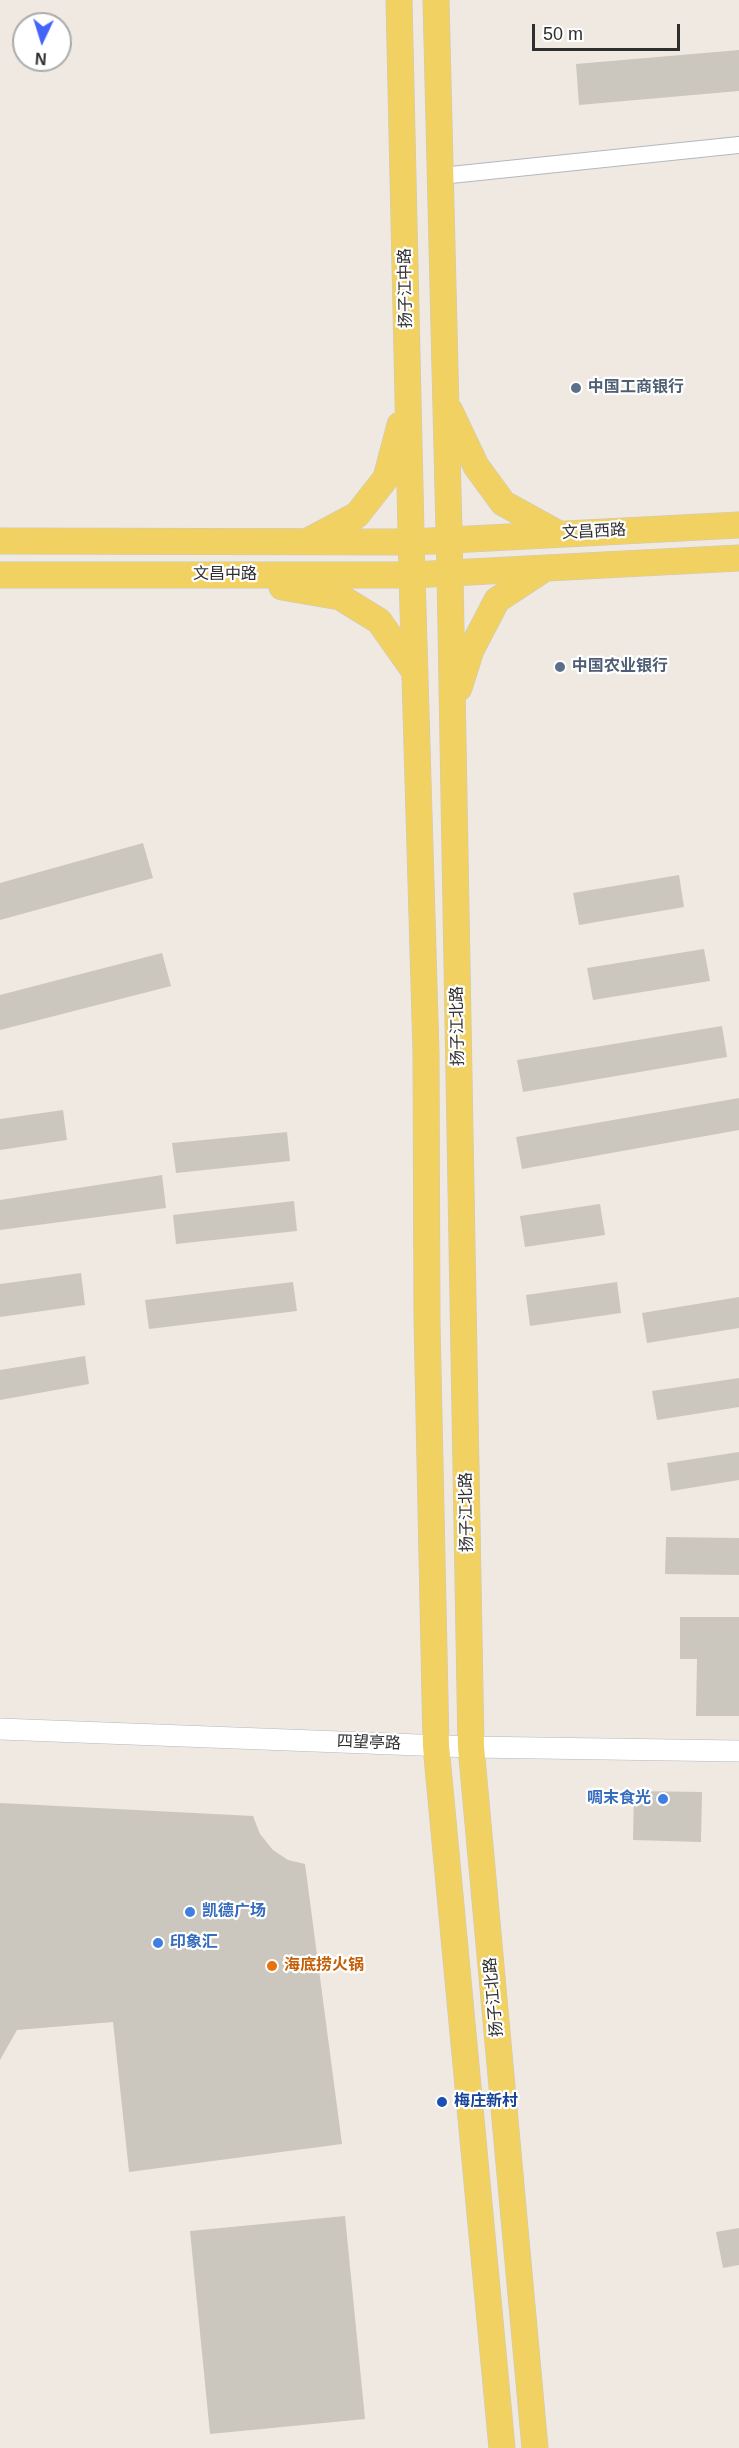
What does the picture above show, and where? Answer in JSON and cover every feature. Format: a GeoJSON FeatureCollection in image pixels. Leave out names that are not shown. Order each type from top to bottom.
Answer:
{"type":"FeatureCollection","features":[{"type":"Feature","properties":{"kind":"main road","name":"扬子江中路"},"geometry":{"type":"LineString","coordinates":[[399,0],[412,575]]}},
{"type":"Feature","properties":{"kind":"main road"},"geometry":{"type":"LineString","coordinates":[[436,0],[450,573]]}},
{"type":"Feature","properties":{"kind":"main road"},"geometry":{"type":"LineString","coordinates":[[307,542],[357,515],[386,478],[408,395]]}},
{"type":"Feature","properties":{"kind":"main road"},"geometry":{"type":"LineString","coordinates":[[446,402],[476,466],[503,503],[560,534]]}},
{"type":"Feature","properties":{"kind":"main road","name":"文昌西路"},"geometry":{"type":"LineString","coordinates":[[412,542],[739,525]]}},
{"type":"Feature","properties":{"kind":"main road","name":"文昌中路"},"geometry":{"type":"LineString","coordinates":[[0,541],[412,542]]}},
{"type":"Feature","properties":{"kind":"main road","name":"文昌西路"},"geometry":{"type":"LineString","coordinates":[[450,573],[739,558]]}},
{"type":"Feature","properties":{"kind":"main road"},"geometry":{"type":"LineString","coordinates":[[452,711],[471,650],[497,600],[545,568]]}},
{"type":"Feature","properties":{"kind":"main road","name":"文昌中路"},"geometry":{"type":"LineString","coordinates":[[0,575],[412,575],[450,573]]}},
{"type":"Feature","properties":{"kind":"main road","name":"扬子江北路"},"geometry":{"type":"LineString","coordinates":[[450,573],[471,1747],[535,2448]]}},
{"type":"Feature","properties":{"kind":"main road"},"geometry":{"type":"LineString","coordinates":[[216,575],[340,597],[380,621],[415,672]]}},
{"type":"Feature","properties":{"kind":"main road","name":"扬子江北路"},"geometry":{"type":"LineString","coordinates":[[412,575],[426,1053],[427,1321],[436,1746],[502,2448]]}},
{"type":"Feature","properties":{"kind":"street"},"geometry":{"type":"LineString","coordinates":[[441,177],[739,145]]}},
{"type":"Feature","properties":{"kind":"street","name":"四望亭路"},"geometry":{"type":"LineString","coordinates":[[0,1729],[436,1746],[739,1751]]}},
{"type":"Feature","properties":{"kind":"building"},"geometry":{"type":"Polygon","coordinates":[[[739,50],[739,91],[579,105],[576,64],[739,50]]]}},
{"type":"Feature","properties":{"kind":"building"},"geometry":{"type":"Polygon","coordinates":[[[143,843],[153,878],[0,920],[0,883],[143,843]]]}},
{"type":"Feature","properties":{"kind":"building"},"geometry":{"type":"Polygon","coordinates":[[[679,875],[684,907],[579,925],[573,893],[679,875]]]}},
{"type":"Feature","properties":{"kind":"building"},"geometry":{"type":"Polygon","coordinates":[[[704,949],[710,981],[593,1000],[587,968],[704,949]]]}},
{"type":"Feature","properties":{"kind":"building"},"geometry":{"type":"Polygon","coordinates":[[[162,953],[171,986],[0,1030],[0,995],[162,953]]]}},
{"type":"Feature","properties":{"kind":"building"},"geometry":{"type":"Polygon","coordinates":[[[722,1026],[727,1057],[523,1092],[517,1060],[722,1026]]]}},
{"type":"Feature","properties":{"kind":"building"},"geometry":{"type":"Polygon","coordinates":[[[739,1098],[739,1130],[522,1169],[516,1137],[739,1098]]]}},
{"type":"Feature","properties":{"kind":"building"},"geometry":{"type":"Polygon","coordinates":[[[63,1110],[67,1140],[0,1150],[0,1119],[63,1110]]]}},
{"type":"Feature","properties":{"kind":"building"},"geometry":{"type":"Polygon","coordinates":[[[287,1132],[290,1161],[176,1173],[172,1143],[287,1132]]]}},
{"type":"Feature","properties":{"kind":"building"},"geometry":{"type":"Polygon","coordinates":[[[162,1175],[166,1208],[0,1230],[0,1200],[162,1175]]]}},
{"type":"Feature","properties":{"kind":"building"},"geometry":{"type":"Polygon","coordinates":[[[294,1201],[297,1231],[176,1244],[173,1215],[294,1201]]]}},
{"type":"Feature","properties":{"kind":"building"},"geometry":{"type":"Polygon","coordinates":[[[600,1204],[605,1235],[525,1247],[520,1216],[600,1204]]]}},
{"type":"Feature","properties":{"kind":"building"},"geometry":{"type":"Polygon","coordinates":[[[81,1273],[85,1305],[0,1317],[0,1284],[81,1273]]]}},
{"type":"Feature","properties":{"kind":"building"},"geometry":{"type":"Polygon","coordinates":[[[293,1282],[297,1311],[149,1329],[145,1300],[293,1282]]]}},
{"type":"Feature","properties":{"kind":"building"},"geometry":{"type":"Polygon","coordinates":[[[617,1282],[621,1313],[530,1326],[526,1295],[617,1282]]]}},
{"type":"Feature","properties":{"kind":"building"},"geometry":{"type":"Polygon","coordinates":[[[739,1297],[739,1328],[647,1343],[642,1313],[739,1297]]]}},
{"type":"Feature","properties":{"kind":"building"},"geometry":{"type":"Polygon","coordinates":[[[85,1356],[89,1384],[0,1400],[0,1370],[85,1356]]]}},
{"type":"Feature","properties":{"kind":"building"},"geometry":{"type":"Polygon","coordinates":[[[739,1378],[739,1407],[657,1420],[652,1391],[739,1378]]]}},
{"type":"Feature","properties":{"kind":"building"},"geometry":{"type":"Polygon","coordinates":[[[739,1452],[739,1480],[671,1491],[667,1463],[739,1452]]]}},
{"type":"Feature","properties":{"kind":"building"},"geometry":{"type":"Polygon","coordinates":[[[666,1537],[739,1538],[739,1575],[665,1574],[666,1537]]]}},
{"type":"Feature","properties":{"kind":"building"},"geometry":{"type":"Polygon","coordinates":[[[680,1617],[739,1617],[739,1716],[696,1716],[697,1659],[680,1659],[680,1617]]]}},
{"type":"Feature","properties":{"kind":"building"},"geometry":{"type":"Polygon","coordinates":[[[634,1791],[702,1792],[701,1842],[633,1840],[634,1791]]]}},
{"type":"Feature","properties":{"kind":"building","name":"印象汇"},"geometry":{"type":"Polygon","coordinates":[[[0,1803],[253,1816],[260,1834],[273,1850],[288,1860],[305,1864],[342,2144],[129,2172],[113,2022],[17,2030],[0,2060],[0,1803]]]}},
{"type":"Feature","properties":{"kind":"building"},"geometry":{"type":"Polygon","coordinates":[[[345,2216],[365,2419],[210,2434],[190,2231],[345,2216]]]}},
{"type":"Feature","properties":{"kind":"building"},"geometry":{"type":"Polygon","coordinates":[[[739,2228],[739,2265],[723,2268],[716,2232],[739,2228]]]}},
{"type":"Feature","properties":{"kind":"place","name":"中国工商银行"},"geometry":{"type":"Point","coordinates":[576,388]}},
{"type":"Feature","properties":{"kind":"place","name":"中国农业银行"},"geometry":{"type":"Point","coordinates":[560,667]}},
{"type":"Feature","properties":{"kind":"place","name":"啁末食光"},"geometry":{"type":"Point","coordinates":[663,1799]}},
{"type":"Feature","properties":{"kind":"place","name":"凯德广场"},"geometry":{"type":"Point","coordinates":[190,1912]}},
{"type":"Feature","properties":{"kind":"place","name":"印象汇"},"geometry":{"type":"Point","coordinates":[158,1943]}},
{"type":"Feature","properties":{"kind":"place","name":"海底捞火锅"},"geometry":{"type":"Point","coordinates":[272,1966]}},
{"type":"Feature","properties":{"kind":"place","name":"梅庄新村"},"geometry":{"type":"Point","coordinates":[442,2102]}}]}
